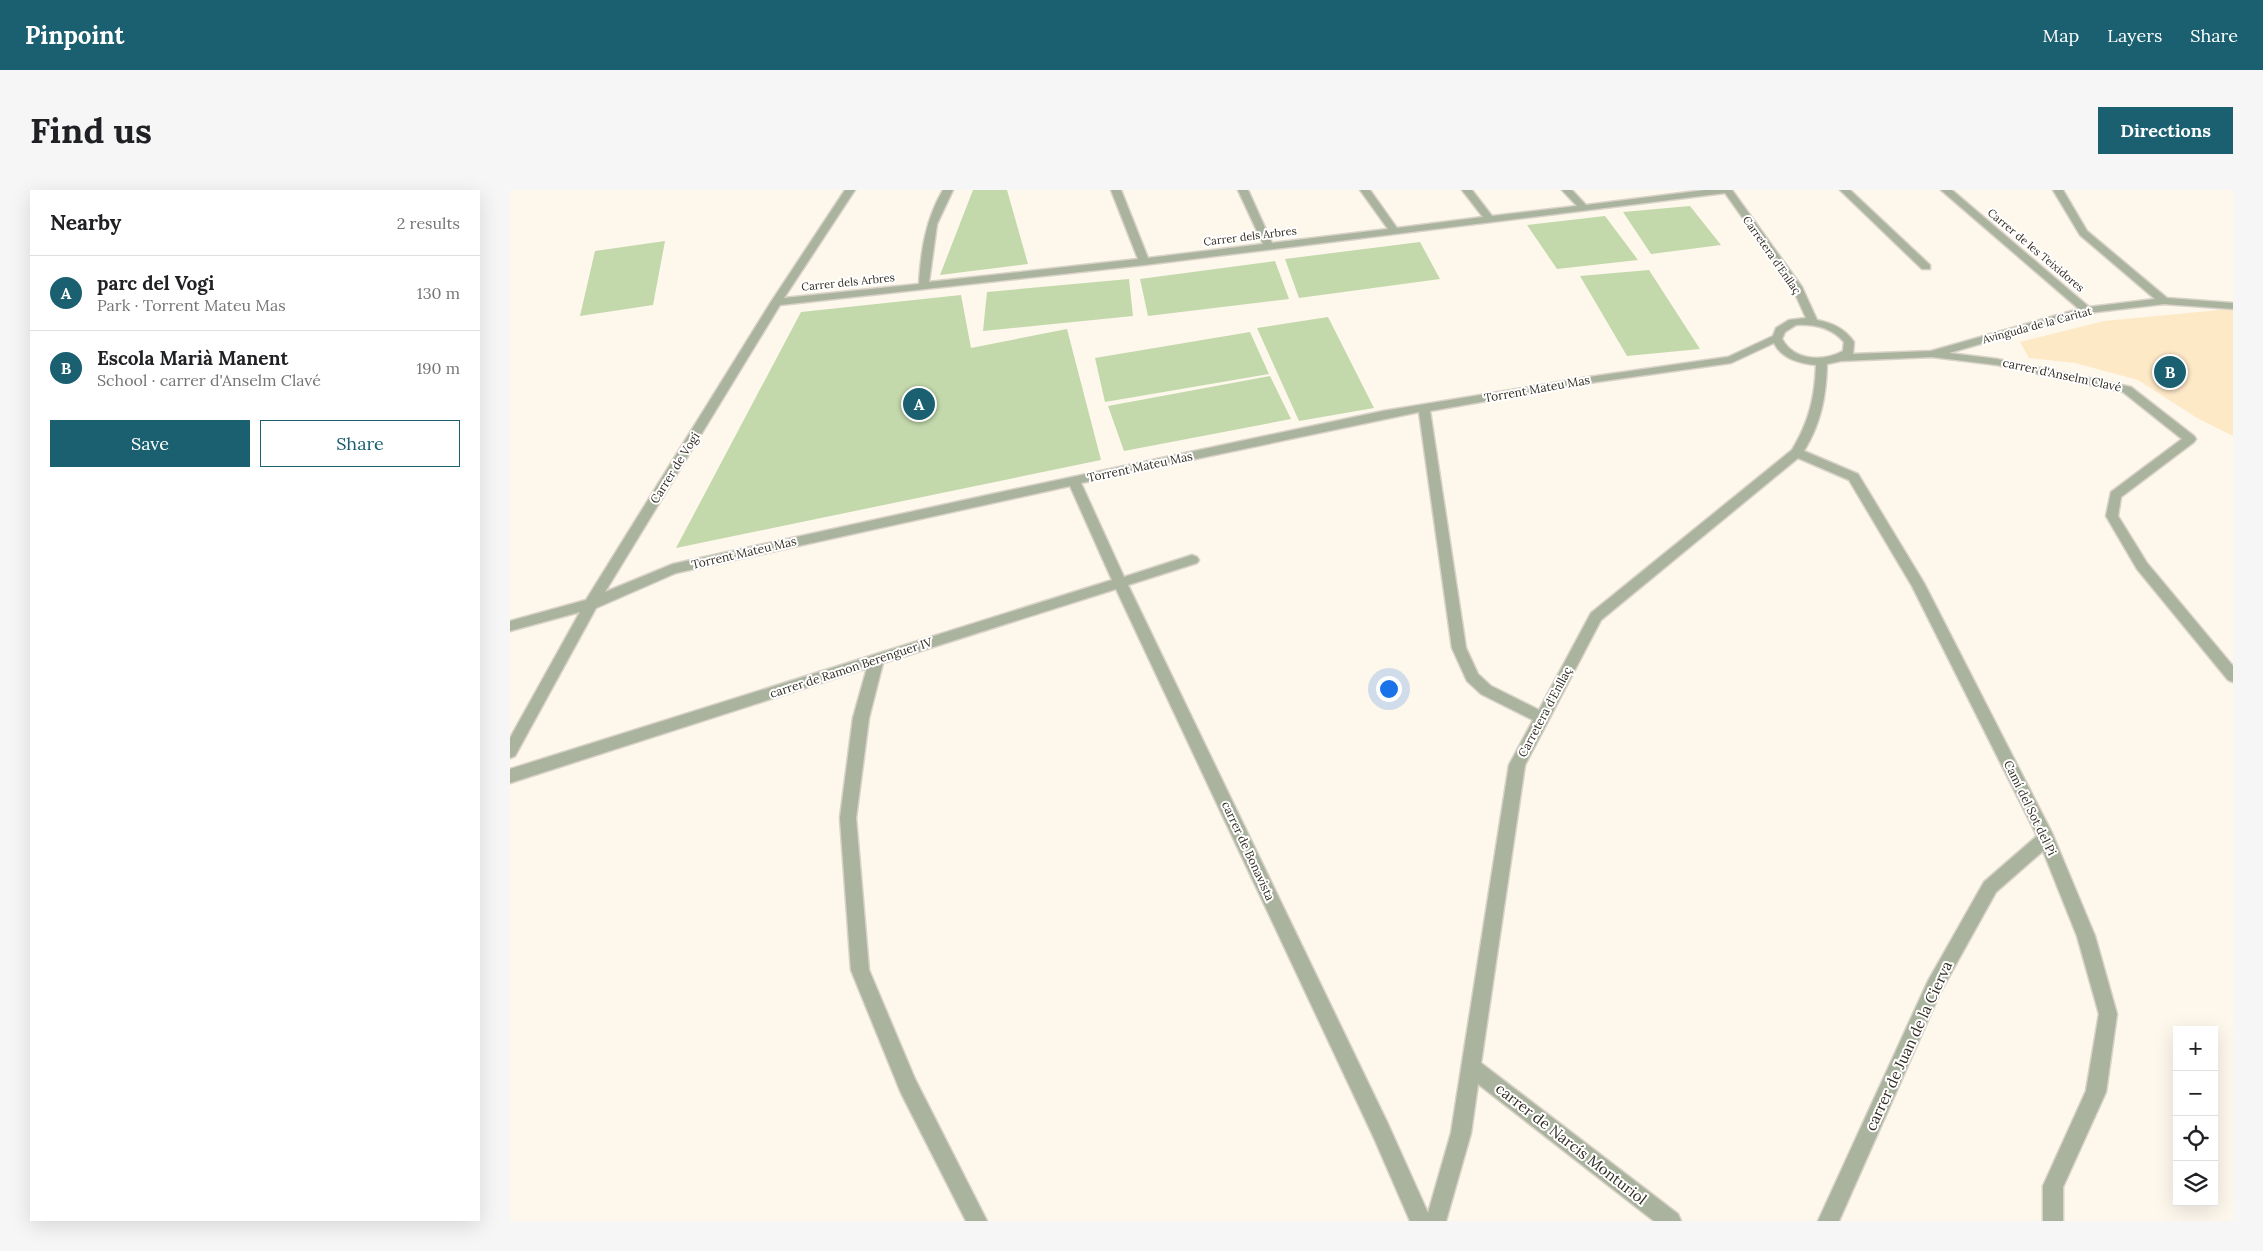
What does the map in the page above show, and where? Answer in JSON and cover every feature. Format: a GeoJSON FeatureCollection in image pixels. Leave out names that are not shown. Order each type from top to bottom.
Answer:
{"type":"FeatureCollection","features":[{"type":"Feature","properties":{"kind":"street","name":"Carrer de Vogi"},"geometry":{"type":"LineString","coordinates":[[510,752],[591,604],[776,302],[850,190]]}},
{"type":"Feature","properties":{"kind":"street"},"geometry":{"type":"LineString","coordinates":[[924,286],[927,246],[942,198],[948,190]]}},
{"type":"Feature","properties":{"kind":"street"},"geometry":{"type":"LineString","coordinates":[[1116,190],[1144,262]]}},
{"type":"Feature","properties":{"kind":"street"},"geometry":{"type":"LineString","coordinates":[[1243,190],[1269,246]]}},
{"type":"Feature","properties":{"kind":"street"},"geometry":{"type":"LineString","coordinates":[[1365,190],[1394,231]]}},
{"type":"Feature","properties":{"kind":"street"},"geometry":{"type":"LineString","coordinates":[[1467,190],[1490,219]]}},
{"type":"Feature","properties":{"kind":"street"},"geometry":{"type":"LineString","coordinates":[[1567,190],[1583,207]]}},
{"type":"Feature","properties":{"kind":"street","name":"Carrer dels Arbres"},"geometry":{"type":"LineString","coordinates":[[776,302],[1144,262],[1727,190]]}},
{"type":"Feature","properties":{"kind":"street","name":"Carretera d'Enllaç"},"geometry":{"type":"LineString","coordinates":[[1727,190],[1797,287],[1813,322]]}},
{"type":"Feature","properties":{"kind":"street"},"geometry":{"type":"LineString","coordinates":[[1845,190],[1926,266]]}},
{"type":"Feature","properties":{"kind":"street","name":"Carrer de les Teixidores"},"geometry":{"type":"LineString","coordinates":[[1946,190],[2087,310]]}},
{"type":"Feature","properties":{"kind":"street"},"geometry":{"type":"LineString","coordinates":[[2058,190],[2083,233],[2164,301]]}},
{"type":"Feature","properties":{"kind":"street","name":"Avinguda de la Caritat"},"geometry":{"type":"LineString","coordinates":[[1822,362],[1842,358],[1932,354],[2087,310],[2164,301],[2233,306]]}},
{"type":"Feature","properties":{"kind":"street","name":"Torrent Mateu Mas"},"geometry":{"type":"LineString","coordinates":[[510,626],[591,604],[673,569],[1074,481],[1383,415],[1589,380],[1732,360],[1776,338],[1777,332],[1782,327],[1793,322],[1813,322]]}},
{"type":"Feature","properties":{"kind":"street"},"geometry":{"type":"LineString","coordinates":[[1813,322],[1833,328],[1845,338],[1849,350],[1842,358]]}},
{"type":"Feature","properties":{"kind":"street"},"geometry":{"type":"LineString","coordinates":[[1776,338],[1779,346],[1795,357],[1822,362]]}},
{"type":"Feature","properties":{"kind":"street","name":"carrer d'Anselm Clavé"},"geometry":{"type":"LineString","coordinates":[[1932,354],[1997,362],[2127,389],[2190,439],[2115,495],[2112,516],[2142,566],[2233,676]]}},
{"type":"Feature","properties":{"kind":"street","name":"Carretera d'Enllaç"},"geometry":{"type":"LineString","coordinates":[[1436,1221],[1461,1133],[1518,765],[1596,617],[1796,453],[1813,427],[1820,405],[1822,362]]}},
{"type":"Feature","properties":{"kind":"street"},"geometry":{"type":"LineString","coordinates":[[1424,408],[1460,648],[1472,677],[1486,690],[1542,718]]}},
{"type":"Feature","properties":{"kind":"street","name":"Camí del Sot del Pi"},"geometry":{"type":"LineString","coordinates":[[1796,453],[1854,476],[1919,586],[2046,838],[2086,936],[2108,1014],[2096,1092],[2053,1186],[2053,1221]]}},
{"type":"Feature","properties":{"kind":"street","name":"carrer de Bonavista"},"geometry":{"type":"LineString","coordinates":[[1074,481],[1120,583],[1381,1131],[1421,1221]]}},
{"type":"Feature","properties":{"kind":"street","name":"carrer de Ramon Berenguer IV"},"geometry":{"type":"LineString","coordinates":[[510,776],[1192,560]]}},
{"type":"Feature","properties":{"kind":"street"},"geometry":{"type":"LineString","coordinates":[[877,660],[862,718],[848,818],[860,970],[908,1086],[976,1221]]}},
{"type":"Feature","properties":{"kind":"street","name":"carrer de Juan de la Cierva"},"geometry":{"type":"LineString","coordinates":[[1828,1221],[1934,987],[1990,887],[2046,838]]}},
{"type":"Feature","properties":{"kind":"street","name":"carrer de Narcís Monturiol"},"geometry":{"type":"LineString","coordinates":[[1471,1067],[1672,1221]]}},
{"type":"Feature","properties":{"kind":"shaded area"},"geometry":{"type":"Polygon","coordinates":[[[2233,310],[2233,436],[2197,418],[2138,380],[2075,363],[2029,358],[2020,342],[2104,321],[2233,310]]]}},
{"type":"Feature","properties":{"kind":"green space"},"geometry":{"type":"Polygon","coordinates":[[[973,190],[1007,190],[1028,264],[940,275],[973,190]]]}},
{"type":"Feature","properties":{"kind":"green space"},"geometry":{"type":"Polygon","coordinates":[[[1690,206],[1721,245],[1651,254],[1623,212],[1690,206]]]}},
{"type":"Feature","properties":{"kind":"green space"},"geometry":{"type":"Polygon","coordinates":[[[1605,216],[1638,260],[1557,269],[1527,225],[1605,216]]]}},
{"type":"Feature","properties":{"kind":"green space"},"geometry":{"type":"Polygon","coordinates":[[[665,241],[653,305],[580,316],[595,251],[665,241]]]}},
{"type":"Feature","properties":{"kind":"green space"},"geometry":{"type":"Polygon","coordinates":[[[1420,242],[1440,279],[1299,298],[1285,259],[1420,242]]]}},
{"type":"Feature","properties":{"kind":"green space"},"geometry":{"type":"Polygon","coordinates":[[[1275,261],[1289,299],[1148,316],[1140,279],[1275,261]]]}},
{"type":"Feature","properties":{"kind":"green space"},"geometry":{"type":"Polygon","coordinates":[[[1649,270],[1700,349],[1627,356],[1580,276],[1649,270]]]}},
{"type":"Feature","properties":{"kind":"green space"},"geometry":{"type":"Polygon","coordinates":[[[1129,279],[1133,316],[983,331],[987,292],[1129,279]]]}},
{"type":"Feature","properties":{"kind":"green space"},"geometry":{"type":"Polygon","coordinates":[[[961,295],[971,348],[1067,329],[1101,460],[676,548],[801,312],[961,295]]]}},
{"type":"Feature","properties":{"kind":"green space"},"geometry":{"type":"Polygon","coordinates":[[[1328,317],[1374,408],[1299,421],[1257,328],[1328,317]]]}},
{"type":"Feature","properties":{"kind":"green space"},"geometry":{"type":"Polygon","coordinates":[[[1250,332],[1269,374],[1105,402],[1095,358],[1250,332]]]}},
{"type":"Feature","properties":{"kind":"green space"},"geometry":{"type":"Polygon","coordinates":[[[1270,376],[1291,419],[1124,451],[1108,406],[1270,376]]]}},
{"type":"Feature","properties":{"kind":"place","name":"Escola Marià Manent"},"geometry":{"type":"Point","coordinates":[2170,372]}},
{"type":"Feature","properties":{"kind":"place","name":"parc del Vogi"},"geometry":{"type":"Point","coordinates":[919,404]}}]}
